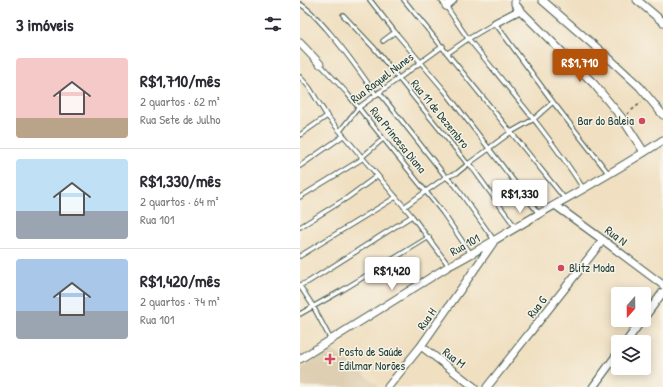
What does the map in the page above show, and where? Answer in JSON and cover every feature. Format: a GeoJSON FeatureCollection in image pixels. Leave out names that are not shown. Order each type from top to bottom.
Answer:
{"type":"FeatureCollection","features":[{"type":"Feature","properties":{"kind":"street"},"geometry":{"type":"LineString","coordinates":[[446,6],[453,0]]}},
{"type":"Feature","properties":{"kind":"street"},"geometry":{"type":"LineString","coordinates":[[516,0],[515,4],[520,10],[530,18],[594,84],[622,118],[644,152]]}},
{"type":"Feature","properties":{"kind":"street"},"geometry":{"type":"LineString","coordinates":[[542,0],[640,87],[663,116]]}},
{"type":"Feature","properties":{"kind":"street"},"geometry":{"type":"LineString","coordinates":[[637,0],[663,22]]}},
{"type":"Feature","properties":{"kind":"street"},"geometry":{"type":"LineString","coordinates":[[495,23],[520,10]]}},
{"type":"Feature","properties":{"kind":"street","name":"Rua Princesa Diana"},"geometry":{"type":"LineString","coordinates":[[300,44],[320,64]]}},
{"type":"Feature","properties":{"kind":"street","name":"Rua 101"},"geometry":{"type":"LineString","coordinates":[[300,359],[449,266],[472,255],[663,142]]}},
{"type":"Feature","properties":{"kind":"street","name":"Rua N"},"geometry":{"type":"LineString","coordinates":[[555,205],[663,285]]}},
{"type":"Feature","properties":{"kind":"street","name":"Rua G"},"geometry":{"type":"LineString","coordinates":[[487,387],[603,240]]}},
{"type":"Feature","properties":{"kind":"street","name":"Rua H"},"geometry":{"type":"LineString","coordinates":[[388,387],[421,346],[494,241]]}},
{"type":"Feature","properties":{"kind":"street"},"geometry":{"type":"LineString","coordinates":[[651,308],[663,292]]}},
{"type":"Feature","properties":{"kind":"street","name":"Rua M"},"geometry":{"type":"LineString","coordinates":[[421,346],[474,387]]}},
{"type":"Feature","properties":{"kind":"street"},"geometry":{"type":"LineString","coordinates":[[593,387],[611,363]]}},
{"type":"Feature","properties":{"kind":"lane"},"geometry":{"type":"LineString","coordinates":[[370,0],[444,91],[539,214]]}},
{"type":"Feature","properties":{"kind":"lane"},"geometry":{"type":"LineString","coordinates":[[404,0],[443,46],[565,200]]}},
{"type":"Feature","properties":{"kind":"lane"},"geometry":{"type":"LineString","coordinates":[[441,0],[468,39],[534,119],[565,160],[584,189]]}},
{"type":"Feature","properties":{"kind":"lane"},"geometry":{"type":"LineString","coordinates":[[300,4],[319,20],[446,177],[455,185],[494,241]]}},
{"type":"Feature","properties":{"kind":"lane","name":"Rua 11 de Dezembro"},"geometry":{"type":"LineString","coordinates":[[343,15],[375,49],[468,164],[516,228]]}},
{"type":"Feature","properties":{"kind":"lane"},"geometry":{"type":"LineString","coordinates":[[448,53],[495,23],[552,102],[609,175]]}},
{"type":"Feature","properties":{"kind":"lane"},"geometry":{"type":"LineString","coordinates":[[384,41],[395,32]]}},
{"type":"Feature","properties":{"kind":"lane","name":"Rua Raquel Nunes"},"geometry":{"type":"LineString","coordinates":[[340,131],[358,108],[443,46]]}},
{"type":"Feature","properties":{"kind":"lane","name":"Rua Princesa Diana"},"geometry":{"type":"LineString","coordinates":[[320,64],[358,108],[443,213],[472,255]]}},
{"type":"Feature","properties":{"kind":"lane"},"geometry":{"type":"LineString","coordinates":[[300,77],[327,116],[412,216],[449,266]]}},
{"type":"Feature","properties":{"kind":"lane"},"geometry":{"type":"LineString","coordinates":[[404,207],[446,177],[457,172],[489,150],[511,132],[534,119],[552,102]]}},
{"type":"Feature","properties":{"kind":"lane"},"geometry":{"type":"LineString","coordinates":[[300,135],[327,116]]}},
{"type":"Feature","properties":{"kind":"lane"},"geometry":{"type":"LineString","coordinates":[[300,166],[343,136]]}},
{"type":"Feature","properties":{"kind":"lane"},"geometry":{"type":"LineString","coordinates":[[300,197],[362,159],[383,139]]}},
{"type":"Feature","properties":{"kind":"lane"},"geometry":{"type":"LineString","coordinates":[[300,227],[347,198],[378,176]]}},
{"type":"Feature","properties":{"kind":"lane"},"geometry":{"type":"LineString","coordinates":[[300,256],[396,197]]}},
{"type":"Feature","properties":{"kind":"lane"},"geometry":{"type":"LineString","coordinates":[[331,340],[300,285],[308,282],[412,216]]}},
{"type":"Feature","properties":{"kind":"lane"},"geometry":{"type":"LineString","coordinates":[[300,314],[341,291],[428,237]]}},
{"type":"Feature","properties":{"kind":"path"},"geometry":{"type":"LineString","coordinates":[[622,118],[648,98]]}},
{"type":"Feature","properties":{"kind":"shaded area","name":"Posto de Saúde Edilmar Norões"},"geometry":{"type":"Polygon","coordinates":[[[332,350],[379,386],[300,387],[300,369],[332,350]]]}},
{"type":"Feature","properties":{"kind":"place","name":"Bar do Baleia"},"geometry":{"type":"Point","coordinates":[642,121]}},
{"type":"Feature","properties":{"kind":"place","name":"Blitz Moda"},"geometry":{"type":"Point","coordinates":[561,268]}},
{"type":"Feature","properties":{"kind":"place","name":"Posto de Saúde Edilmar Norões"},"geometry":{"type":"Point","coordinates":[330,359]}}]}
